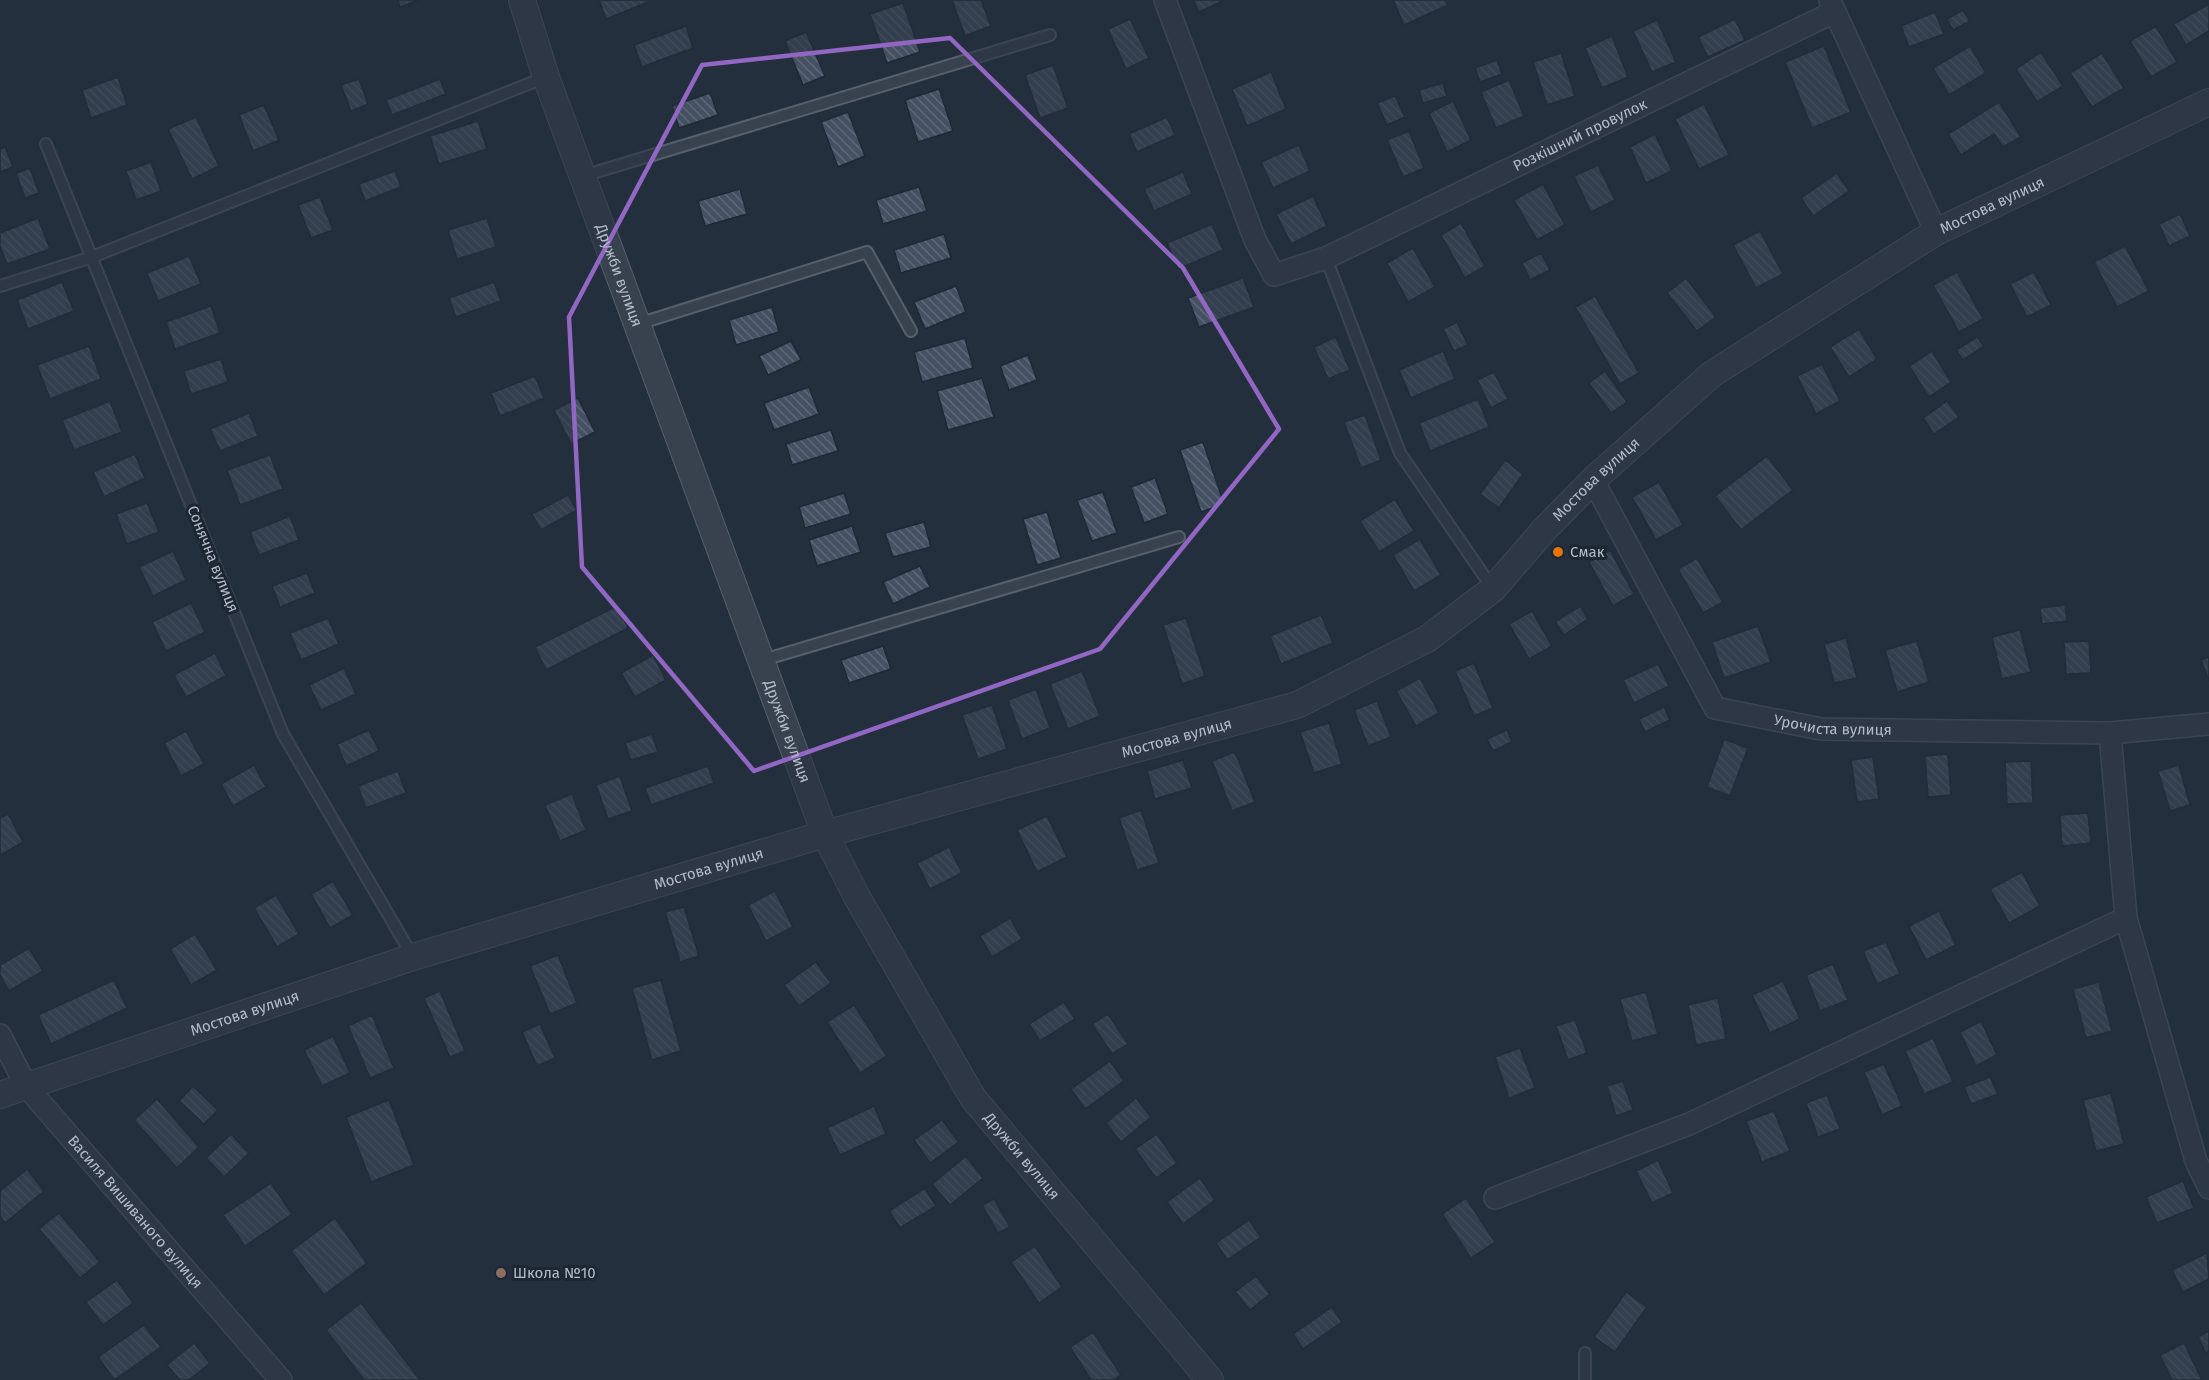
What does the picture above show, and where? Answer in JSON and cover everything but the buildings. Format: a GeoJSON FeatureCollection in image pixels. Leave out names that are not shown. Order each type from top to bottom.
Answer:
{"type":"FeatureCollection","features":[{"type":"Feature","properties":{"kind":"street","name":"Дружби вулиця"},"geometry":{"type":"LineString","coordinates":[[522,0],[546,77],[763,660],[825,834],[857,897],[973,1098],[1210,1380]]}},
{"type":"Feature","properties":{"kind":"street","name":"Розкішний провулок"},"geometry":{"type":"LineString","coordinates":[[1165,0],[1255,240],[1274,275],[1326,258],[1832,6],[1936,232]]}},
{"type":"Feature","properties":{"kind":"street","name":"Мостова вулиця"},"geometry":{"type":"LineString","coordinates":[[0,1095],[413,957],[825,834],[1297,705],[1427,639],[1493,589],[1593,480],[1712,374],[1936,232],[2209,102]]}},
{"type":"Feature","properties":{"kind":"street","name":"Урочиста вулиця"},"geometry":{"type":"LineString","coordinates":[[1593,480],[1715,708],[1821,729],[2110,733],[2209,724]]}},
{"type":"Feature","properties":{"kind":"street"},"geometry":{"type":"LineString","coordinates":[[2110,733],[2126,918],[2196,1161],[2209,1188]]}},
{"type":"Feature","properties":{"kind":"street"},"geometry":{"type":"LineString","coordinates":[[1496,1198],[1689,1124],[2126,918]]}},
{"type":"Feature","properties":{"kind":"street","name":"Василя Вишиваного вулиця"},"geometry":{"type":"LineString","coordinates":[[0,1035],[26,1086],[281,1380]]}},
{"type":"Feature","properties":{"kind":"lane"},"geometry":{"type":"LineString","coordinates":[[583,176],[1050,35]]}},
{"type":"Feature","properties":{"kind":"lane"},"geometry":{"type":"LineString","coordinates":[[0,286],[92,257],[546,77]]}},
{"type":"Feature","properties":{"kind":"lane","name":"Сонячна вулиця"},"geometry":{"type":"LineString","coordinates":[[46,144],[283,734],[413,957]]}},
{"type":"Feature","properties":{"kind":"lane"},"geometry":{"type":"LineString","coordinates":[[638,324],[867,252],[911,331]]}},
{"type":"Feature","properties":{"kind":"lane"},"geometry":{"type":"LineString","coordinates":[[1326,258],[1400,453],[1493,589]]}},
{"type":"Feature","properties":{"kind":"lane"},"geometry":{"type":"LineString","coordinates":[[763,660],[1179,537]]}},
{"type":"Feature","properties":{"kind":"lane"},"geometry":{"type":"LineString","coordinates":[[1585,1353],[1586,1380]]}},
{"type":"Feature","properties":{"kind":"highlighted area"},"geometry":{"type":"Polygon","coordinates":[[[950,38],[1183,268],[1279,429],[1100,649],[754,771],[582,567],[569,317],[702,65],[950,38]]]}},
{"type":"Feature","properties":{"kind":"place","name":"Смак"},"geometry":{"type":"Point","coordinates":[1558,552]}},
{"type":"Feature","properties":{"kind":"place","name":"Школа №10"},"geometry":{"type":"Point","coordinates":[501,1273]}}]}
